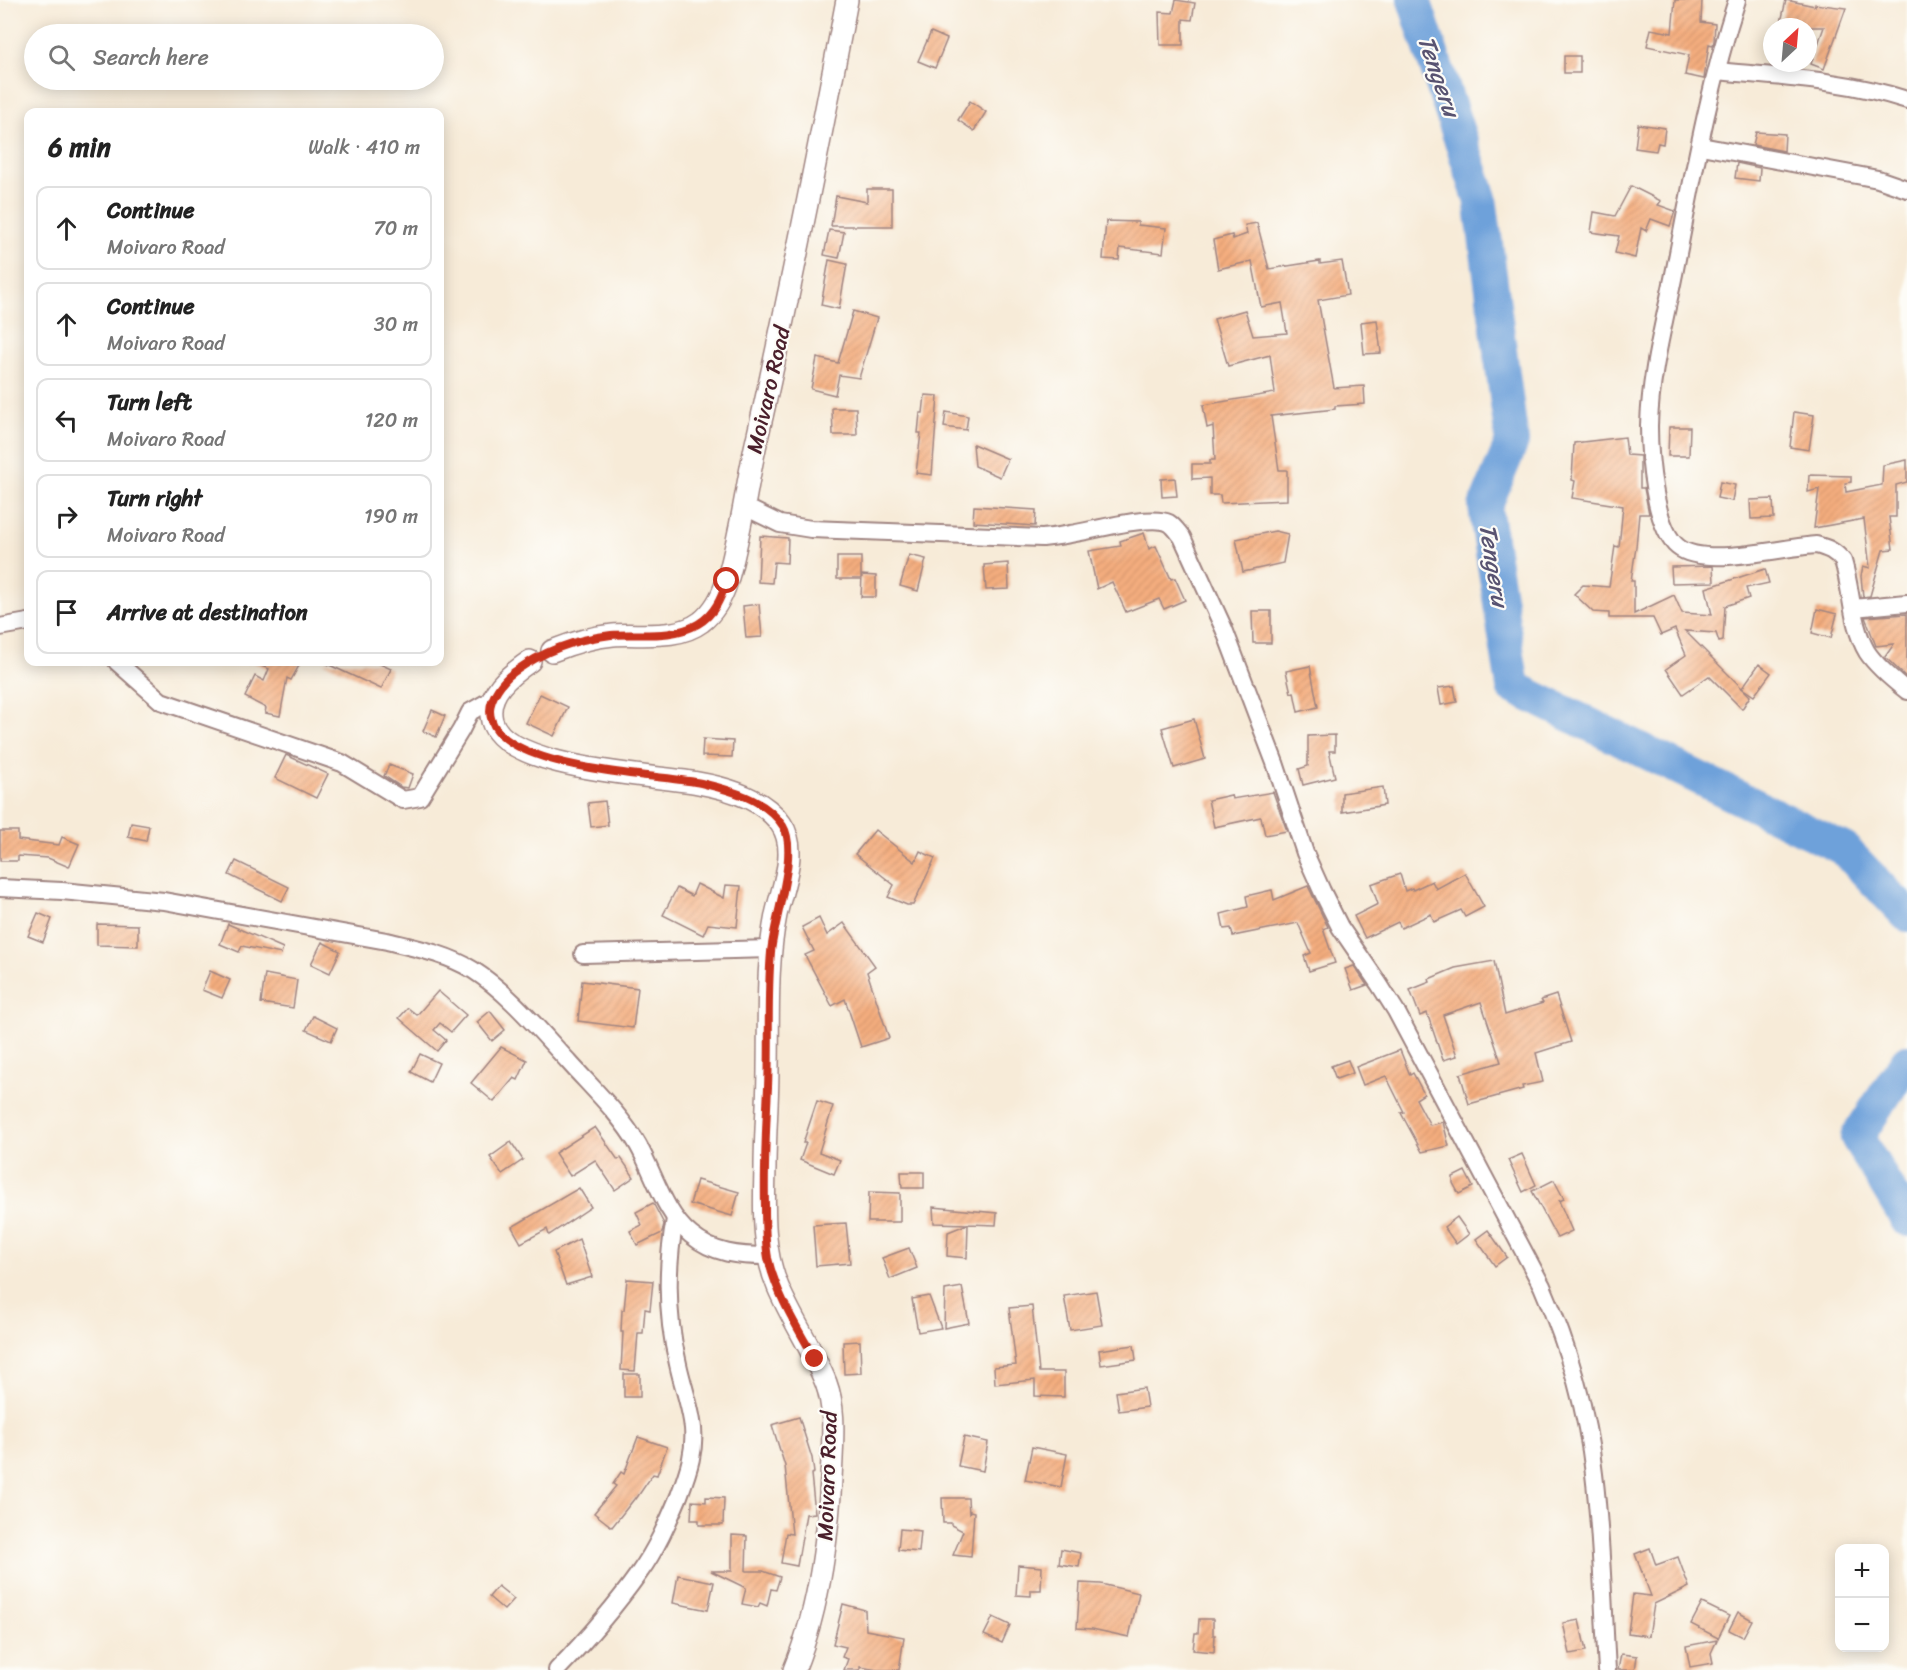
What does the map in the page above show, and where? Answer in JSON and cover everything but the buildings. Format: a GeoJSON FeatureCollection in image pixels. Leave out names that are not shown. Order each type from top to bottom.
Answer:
{"type":"FeatureCollection","features":[{"type":"Feature","properties":{"kind":"street","name":"Moivaro Road"},"geometry":{"type":"LineString","coordinates":[[552,651],[590,638],[669,633],[699,624],[711,614],[718,603],[734,554],[800,244],[847,0]]}},
{"type":"Feature","properties":{"kind":"street"},"geometry":{"type":"LineString","coordinates":[[1737,0],[1708,108],[1652,390],[1649,424],[1650,456],[1660,516],[1670,537],[1678,547],[1702,555],[1725,556],[1803,546],[1828,548],[1837,553],[1843,561],[1848,577],[1858,633],[1867,651],[1881,670],[1907,691]]}},
{"type":"Feature","properties":{"kind":"street"},"geometry":{"type":"LineString","coordinates":[[1717,71],[1788,77],[1893,95],[1907,100]]}},
{"type":"Feature","properties":{"kind":"street"},"geometry":{"type":"LineString","coordinates":[[1701,146],[1878,179],[1907,189]]}},
{"type":"Feature","properties":{"kind":"street"},"geometry":{"type":"LineString","coordinates":[[743,507],[780,524],[811,530],[1042,538],[1157,520],[1168,523],[1182,537],[1224,629],[1275,763],[1305,853],[1340,927],[1396,1011],[1532,1268],[1568,1351],[1594,1474],[1607,1670]]}},
{"type":"Feature","properties":{"kind":"street"},"geometry":{"type":"LineString","coordinates":[[1853,608],[1907,603]]}},
{"type":"Feature","properties":{"kind":"street"},"geometry":{"type":"LineString","coordinates":[[0,627],[24,623]]}},
{"type":"Feature","properties":{"kind":"street"},"geometry":{"type":"LineString","coordinates":[[122,666],[161,701],[342,762],[403,800],[420,797],[470,711],[493,699],[508,676],[530,661],[552,651]]}},
{"type":"Feature","properties":{"kind":"street","name":"Moivaro Road"},"geometry":{"type":"LineString","coordinates":[[493,699],[490,711],[494,726],[503,737],[519,748],[582,767],[698,783],[728,790],[771,811],[783,826],[789,841],[789,861],[771,949],[765,1223],[768,1256],[777,1286],[827,1386],[831,1409],[832,1466],[824,1554],[815,1602],[794,1670]]}},
{"type":"Feature","properties":{"kind":"street"},"geometry":{"type":"LineString","coordinates":[[0,888],[62,891],[164,901],[387,941],[449,958],[472,970],[494,986],[532,1023],[614,1112],[638,1144],[675,1219],[691,1235],[711,1248],[725,1253],[768,1256]]}},
{"type":"Feature","properties":{"kind":"street"},"geometry":{"type":"LineString","coordinates":[[583,954],[771,949]]}},
{"type":"Feature","properties":{"kind":"street"},"geometry":{"type":"LineString","coordinates":[[557,1670],[639,1573],[662,1533],[691,1461],[692,1421],[668,1310],[670,1248],[675,1219]]}},
{"type":"Feature","properties":{"kind":"waterway","name":"Tengeru"},"geometry":{"type":"LineString","coordinates":[[1414,0],[1480,198],[1512,442],[1485,507],[1513,687],[1844,849],[1907,915]]}},
{"type":"Feature","properties":{"kind":"waterway","name":"Tengeru"},"geometry":{"type":"LineString","coordinates":[[1907,1061],[1857,1137],[1907,1220]]}},
{"type":"Feature","properties":{"kind":"route"},"geometry":{"type":"LineString","coordinates":[[727,581],[711,614],[699,624],[669,633],[590,638],[530,661],[508,676],[493,699],[490,711],[494,726],[503,737],[519,748],[582,767],[698,783],[728,790],[771,811],[783,826],[789,841],[789,861],[771,949],[765,1137],[765,1223],[768,1256],[777,1286],[815,1359]]}}]}
